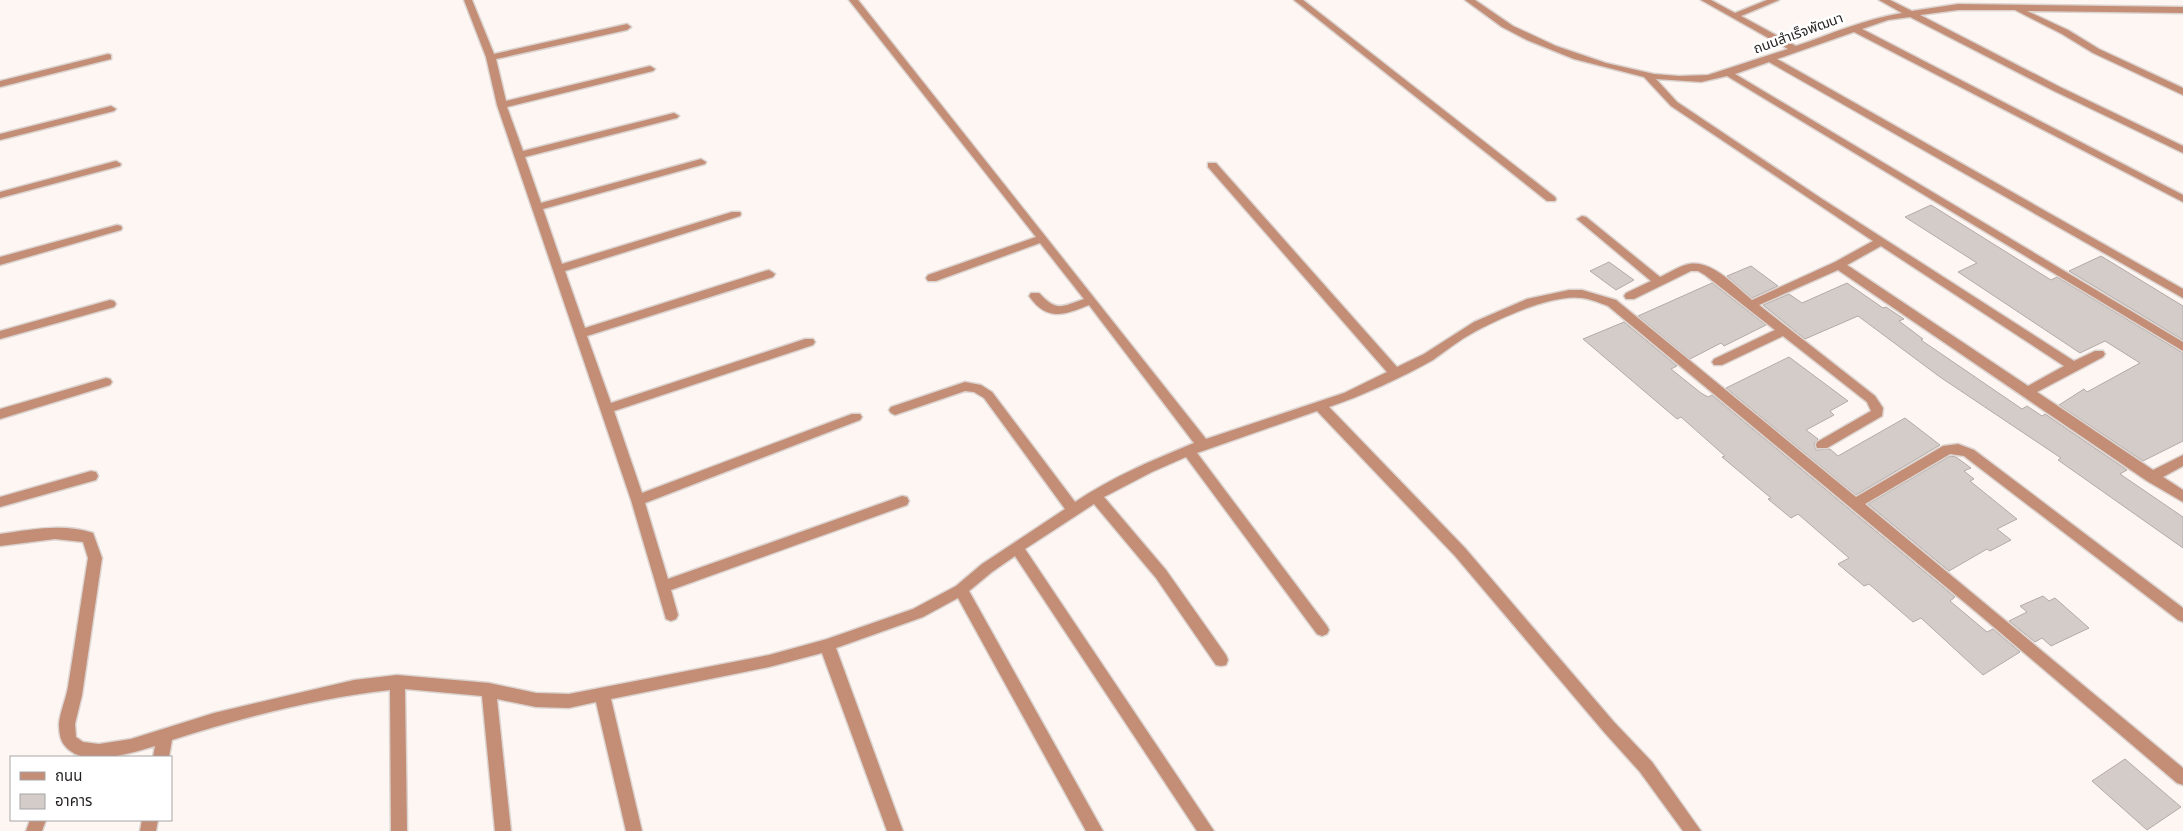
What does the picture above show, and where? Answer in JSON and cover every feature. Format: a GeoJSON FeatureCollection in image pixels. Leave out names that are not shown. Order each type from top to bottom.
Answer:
{"type":"FeatureCollection","features":[{"type":"Feature","properties":{"kind":"street"},"geometry":{"type":"LineString","coordinates":[[468,0],[491,57],[502,105],[638,500],[671,614]]}},
{"type":"Feature","properties":{"kind":"street"},"geometry":{"type":"LineString","coordinates":[[853,0],[1091,300],[1203,445]]}},
{"type":"Feature","properties":{"kind":"street"},"geometry":{"type":"LineString","coordinates":[[1298,0],[1550,198]]}},
{"type":"Feature","properties":{"kind":"street","name":"ถนนสำเร็จพัฒนา"},"geometry":{"type":"LineString","coordinates":[[1469,0],[1509,27],[1538,41],[1606,65],[1672,78],[1702,78],[1728,73],[1886,18],[1958,7],[2183,10]]}},
{"type":"Feature","properties":{"kind":"street"},"geometry":{"type":"LineString","coordinates":[[1705,0],[1794,49]]}},
{"type":"Feature","properties":{"kind":"street"},"geometry":{"type":"LineString","coordinates":[[1734,16],[1775,0]]}},
{"type":"Feature","properties":{"kind":"street"},"geometry":{"type":"LineString","coordinates":[[1883,0],[2056,89],[2183,150]]}},
{"type":"Feature","properties":{"kind":"street"},"geometry":{"type":"LineString","coordinates":[[2015,8],[2065,32],[2096,51],[2183,92]]}},
{"type":"Feature","properties":{"kind":"street"},"geometry":{"type":"LineString","coordinates":[[2173,10],[2183,14]]}},
{"type":"Feature","properties":{"kind":"street"},"geometry":{"type":"LineString","coordinates":[[491,57],[627,27]]}},
{"type":"Feature","properties":{"kind":"street"},"geometry":{"type":"LineString","coordinates":[[1853,28],[2183,199]]}},
{"type":"Feature","properties":{"kind":"street"},"geometry":{"type":"LineString","coordinates":[[0,84],[108,57]]}},
{"type":"Feature","properties":{"kind":"street"},"geometry":{"type":"LineString","coordinates":[[1770,58],[2183,294]]}},
{"type":"Feature","properties":{"kind":"street"},"geometry":{"type":"LineString","coordinates":[[502,105],[650,70]]}},
{"type":"Feature","properties":{"kind":"street"},"geometry":{"type":"LineString","coordinates":[[1728,73],[2183,347]]}},
{"type":"Feature","properties":{"kind":"street"},"geometry":{"type":"LineString","coordinates":[[1646,74],[1674,104],[2073,366]]}},
{"type":"Feature","properties":{"kind":"street"},"geometry":{"type":"LineString","coordinates":[[0,137],[111,109]]}},
{"type":"Feature","properties":{"kind":"street"},"geometry":{"type":"LineString","coordinates":[[519,155],[674,116]]}},
{"type":"Feature","properties":{"kind":"street"},"geometry":{"type":"LineString","coordinates":[[538,207],[701,162]]}},
{"type":"Feature","properties":{"kind":"street"},"geometry":{"type":"LineString","coordinates":[[0,195],[116,164]]}},
{"type":"Feature","properties":{"kind":"street"},"geometry":{"type":"LineString","coordinates":[[1212,165],[1342,310],[1396,374]]}},
{"type":"Feature","properties":{"kind":"street"},"geometry":{"type":"LineString","coordinates":[[559,269],[736,214]]}},
{"type":"Feature","properties":{"kind":"street"},"geometry":{"type":"LineString","coordinates":[[1582,219],[1659,282]]}},
{"type":"Feature","properties":{"kind":"street"},"geometry":{"type":"LineString","coordinates":[[0,261],[117,228]]}},
{"type":"Feature","properties":{"kind":"street"},"geometry":{"type":"LineString","coordinates":[[932,278],[1042,239]]}},
{"type":"Feature","properties":{"kind":"street"},"geometry":{"type":"LineString","coordinates":[[1752,304],[1838,265],[1882,241]]}},
{"type":"Feature","properties":{"kind":"street"},"geometry":{"type":"LineString","coordinates":[[1838,265],[2183,497]]}},
{"type":"Feature","properties":{"kind":"street"},"geometry":{"type":"LineString","coordinates":[[1630,296],[1689,268],[1699,268],[1709,272],[1752,304],[1871,399],[1877,408],[1878,413],[1822,445]]}},
{"type":"Feature","properties":{"kind":"street"},"geometry":{"type":"LineString","coordinates":[[580,334],[769,274]]}},
{"type":"Feature","properties":{"kind":"street"},"geometry":{"type":"LineString","coordinates":[[0,540],[52,532],[88,537],[95,558],[74,695],[67,724],[69,740],[76,753],[131,746],[214,720],[354,687],[396,682],[489,690],[536,700],[569,701],[769,661],[827,644],[918,613],[961,590],[987,568],[1095,496],[1147,468],[1203,445],[1348,396],[1428,358],[1460,335],[1478,325],[1532,302],[1569,294],[1587,296],[1612,304],[2183,778]]}},
{"type":"Feature","properties":{"kind":"street"},"geometry":{"type":"LineString","coordinates":[[1035,296],[1046,310],[1054,312],[1091,300]]}},
{"type":"Feature","properties":{"kind":"street"},"geometry":{"type":"LineString","coordinates":[[0,335],[110,304]]}},
{"type":"Feature","properties":{"kind":"street"},"geometry":{"type":"LineString","coordinates":[[1718,362],[1784,331]]}},
{"type":"Feature","properties":{"kind":"street"},"geometry":{"type":"LineString","coordinates":[[607,409],[809,342]]}},
{"type":"Feature","properties":{"kind":"street"},"geometry":{"type":"LineString","coordinates":[[2027,392],[2073,366],[2099,354]]}},
{"type":"Feature","properties":{"kind":"street"},"geometry":{"type":"LineString","coordinates":[[0,414],[106,382]]}},
{"type":"Feature","properties":{"kind":"street"},"geometry":{"type":"LineString","coordinates":[[894,410],[965,386],[977,388],[988,395],[1074,511]]}},
{"type":"Feature","properties":{"kind":"street"},"geometry":{"type":"LineString","coordinates":[[1320,406],[1460,552],[1608,727],[1646,767],[1693,831]]}},
{"type":"Feature","properties":{"kind":"street"},"geometry":{"type":"LineString","coordinates":[[638,500],[856,417]]}},
{"type":"Feature","properties":{"kind":"street"},"geometry":{"type":"LineString","coordinates":[[1855,504],[1948,449],[1958,449],[1969,453],[2183,616]]}},
{"type":"Feature","properties":{"kind":"street"},"geometry":{"type":"LineString","coordinates":[[1189,451],[1322,630]]}},
{"type":"Feature","properties":{"kind":"street"},"geometry":{"type":"LineString","coordinates":[[2152,477],[2183,460]]}},
{"type":"Feature","properties":{"kind":"street"},"geometry":{"type":"LineString","coordinates":[[0,502],[91,476]]}},
{"type":"Feature","properties":{"kind":"street"},"geometry":{"type":"LineString","coordinates":[[1095,496],[1162,574],[1222,660]]}},
{"type":"Feature","properties":{"kind":"street"},"geometry":{"type":"LineString","coordinates":[[663,587],[902,501]]}},
{"type":"Feature","properties":{"kind":"street"},"geometry":{"type":"LineString","coordinates":[[1017,548],[1206,831]]}},
{"type":"Feature","properties":{"kind":"street"},"geometry":{"type":"LineString","coordinates":[[961,590],[1095,831]]}},
{"type":"Feature","properties":{"kind":"street"},"geometry":{"type":"LineString","coordinates":[[827,644],[894,831]]}},
{"type":"Feature","properties":{"kind":"street"},"geometry":{"type":"LineString","coordinates":[[396,682],[399,831]]}},
{"type":"Feature","properties":{"kind":"street"},"geometry":{"type":"LineString","coordinates":[[489,690],[504,831]]}},
{"type":"Feature","properties":{"kind":"street"},"geometry":{"type":"LineString","coordinates":[[602,694],[634,831]]}},
{"type":"Feature","properties":{"kind":"street"},"geometry":{"type":"LineString","coordinates":[[161,756],[165,734]]}},
{"type":"Feature","properties":{"kind":"building"},"geometry":{"type":"Polygon","coordinates":[[[1931,205],[2051,280],[2057,277],[2183,353],[2183,441],[2143,461],[2059,405],[2084,389],[2087,392],[2140,363],[2105,341],[2080,353],[1958,272],[1977,263],[1905,217],[1931,205]]]}},
{"type":"Feature","properties":{"kind":"building"},"geometry":{"type":"Polygon","coordinates":[[[2101,256],[2183,306],[2183,340],[2069,271],[2101,256]]]}},
{"type":"Feature","properties":{"kind":"building"},"geometry":{"type":"Polygon","coordinates":[[[1609,262],[1634,280],[1616,290],[1590,271],[1609,262]]]}},
{"type":"Feature","properties":{"kind":"building"},"geometry":{"type":"Polygon","coordinates":[[[1751,266],[1778,286],[1752,298],[1727,276],[1751,266]]]}},
{"type":"Feature","properties":{"kind":"building"},"geometry":{"type":"Polygon","coordinates":[[[1712,283],[1766,325],[1724,346],[1721,343],[1690,359],[1638,316],[1712,283]]]}},
{"type":"Feature","properties":{"kind":"building"},"geometry":{"type":"Polygon","coordinates":[[[1847,283],[1883,308],[1886,307],[1904,319],[1899,321],[1923,339],[1921,340],[2022,409],[2027,406],[2042,416],[2045,414],[2127,470],[2120,474],[2183,517],[2183,548],[2058,460],[2061,458],[1940,377],[1858,316],[1805,339],[1763,305],[1789,294],[1802,303],[1847,283]]]}},
{"type":"Feature","properties":{"kind":"building"},"geometry":{"type":"Polygon","coordinates":[[[1624,322],[1677,366],[1671,369],[1701,393],[1708,397],[1712,395],[1955,597],[1950,601],[1987,632],[1993,629],[2020,652],[1983,675],[1921,618],[1913,622],[1869,584],[1864,586],[1838,564],[1849,558],[1798,514],[1791,518],[1768,499],[1771,498],[1722,457],[1725,456],[1681,417],[1677,419],[1583,339],[1624,322]]]}},
{"type":"Feature","properties":{"kind":"building"},"geometry":{"type":"Polygon","coordinates":[[[1789,357],[1848,401],[1830,411],[1834,415],[1806,430],[1818,439],[1814,444],[1816,450],[1830,449],[1838,456],[1905,418],[1940,445],[1856,495],[1726,388],[1789,357]]]}},
{"type":"Feature","properties":{"kind":"building"},"geometry":{"type":"Polygon","coordinates":[[[1950,456],[1956,457],[1971,468],[1964,471],[1974,479],[1970,481],[2017,519],[1997,529],[2011,540],[1990,551],[1987,549],[1949,571],[1868,504],[1950,456]]]}},
{"type":"Feature","properties":{"kind":"building"},"geometry":{"type":"Polygon","coordinates":[[[2043,596],[2049,601],[2055,598],[2089,628],[2051,646],[2042,638],[2035,642],[2009,621],[2027,612],[2020,606],[2043,596]]]}},
{"type":"Feature","properties":{"kind":"building"},"geometry":{"type":"Polygon","coordinates":[[[2125,759],[2181,807],[2147,830],[2092,781],[2125,759]]]}}]}
